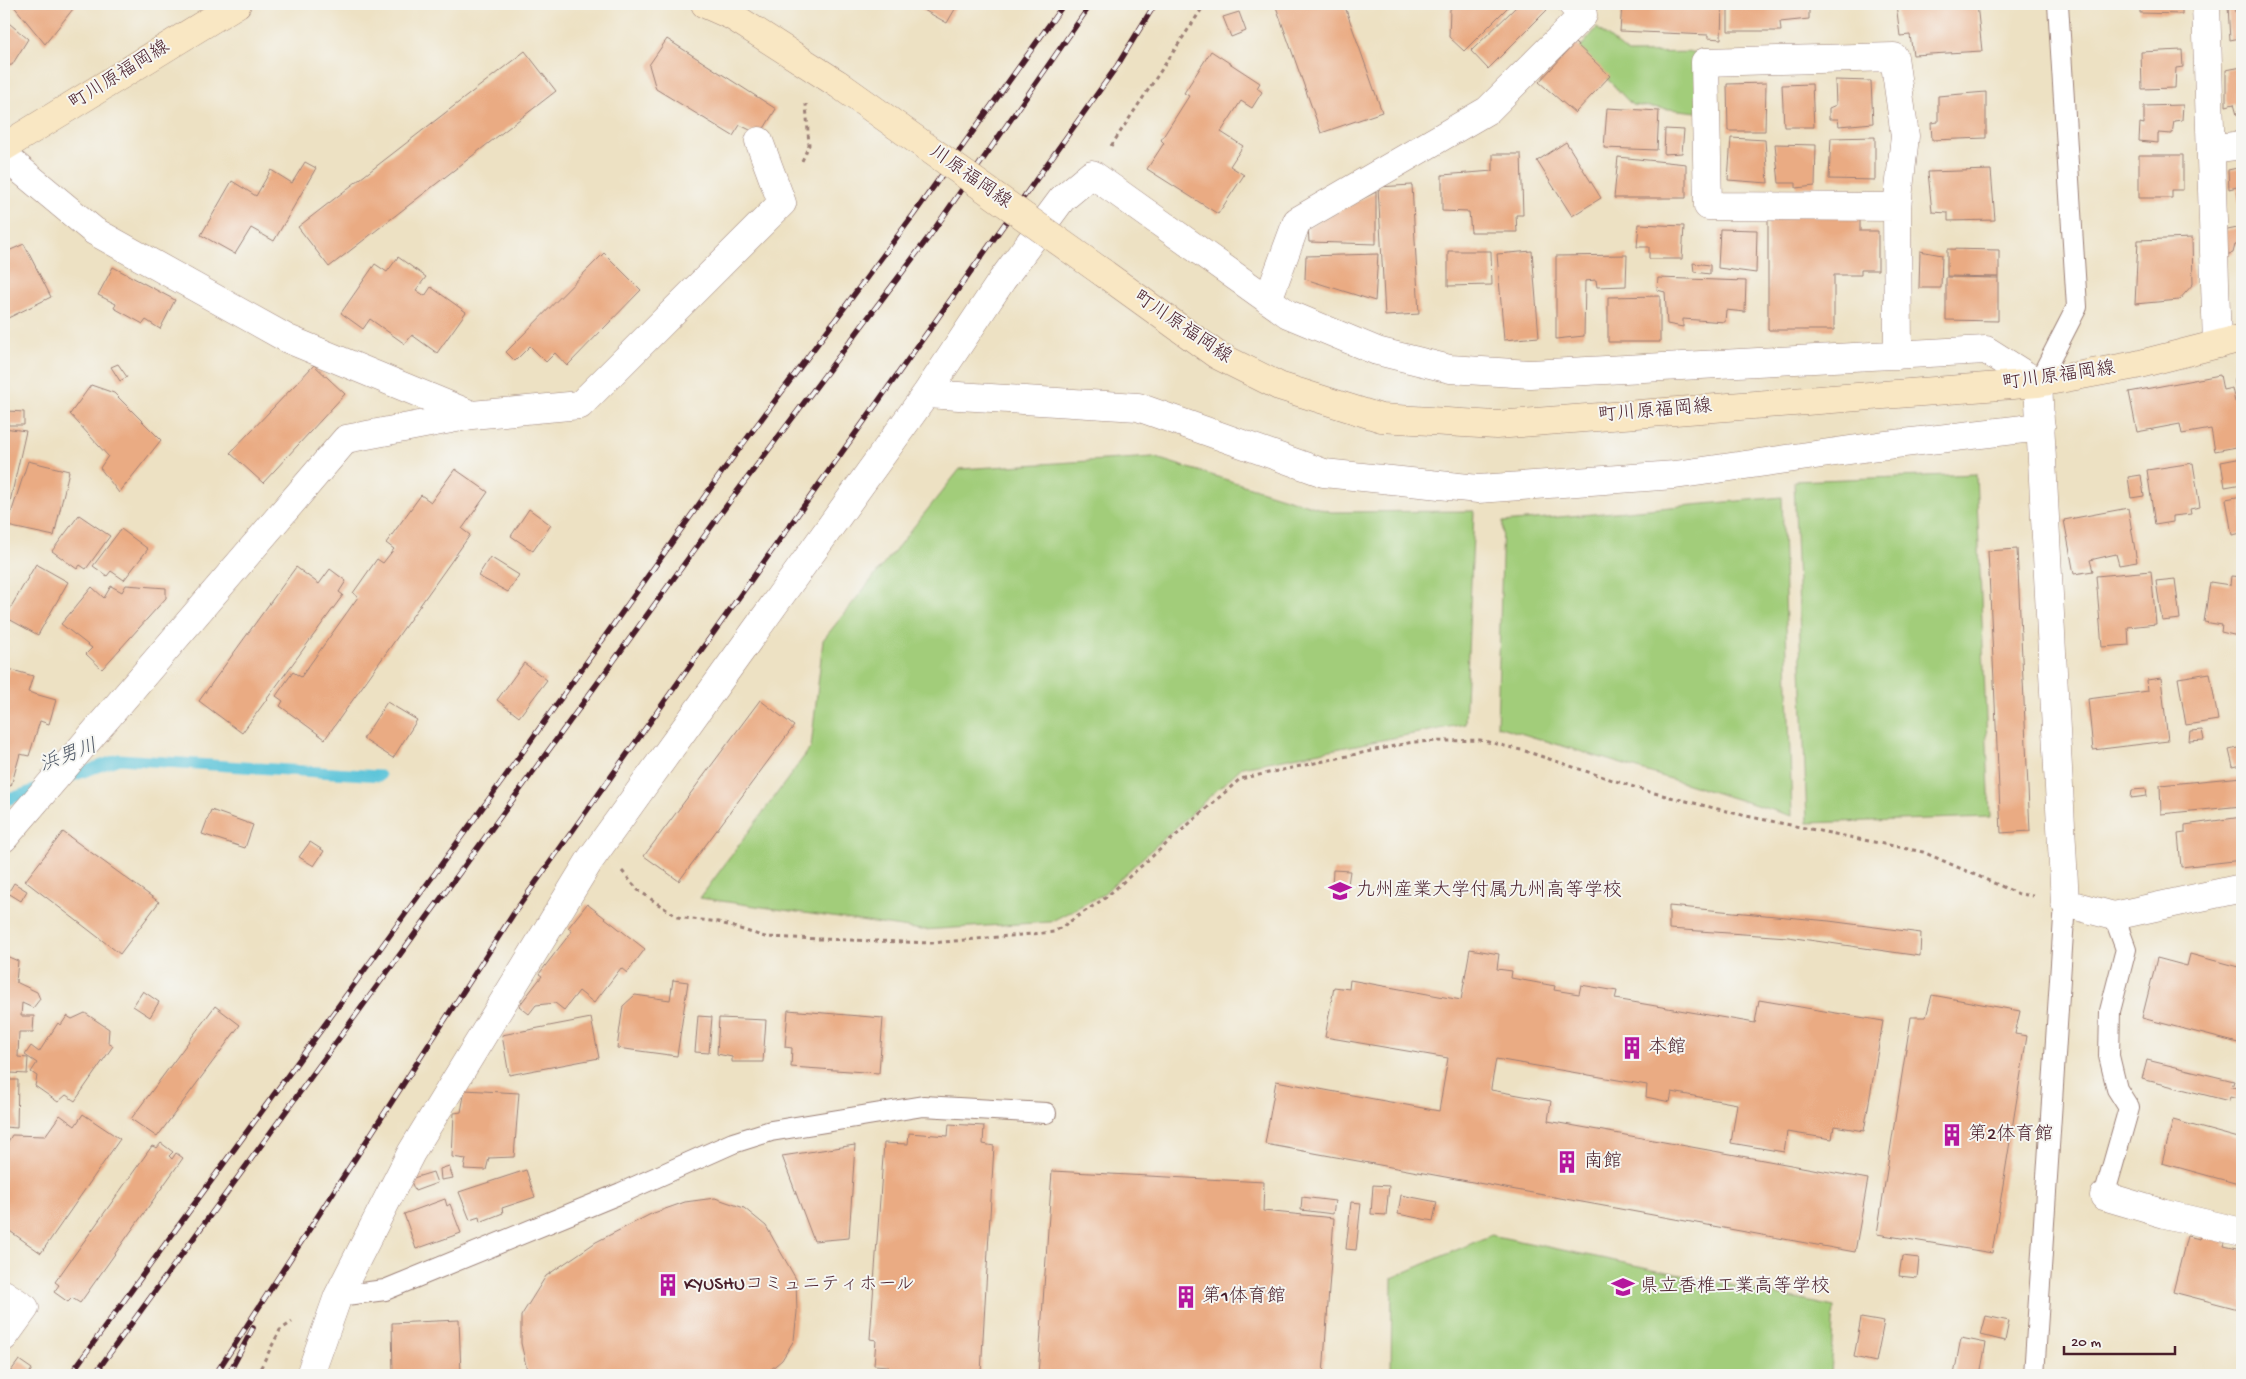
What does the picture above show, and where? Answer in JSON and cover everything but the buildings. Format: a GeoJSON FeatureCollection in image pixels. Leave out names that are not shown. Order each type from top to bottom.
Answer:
{"type":"FeatureCollection","features":[{"type":"Feature","properties":{"kind":"main road","name":"町川原福岡線"},"geometry":{"type":"LineString","coordinates":[[4,148],[237,4]]}},
{"type":"Feature","properties":{"kind":"main road"},"geometry":{"type":"LineString","coordinates":[[705,4],[732,16],[803,61]]}},
{"type":"Feature","properties":{"kind":"main road","name":"川原福岡線"},"geometry":{"type":"LineString","coordinates":[[803,61],[1102,272]]}},
{"type":"Feature","properties":{"kind":"main road","name":"町川原福岡線"},"geometry":{"type":"LineString","coordinates":[[1102,272],[1217,355],[1279,386],[1381,418],[1496,424],[2038,383],[2136,365],[2230,341]]}},
{"type":"Feature","properties":{"kind":"street"},"geometry":{"type":"LineString","coordinates":[[1268,300],[1297,221],[1488,110],[1584,14],[1572,4]]}},
{"type":"Feature","properties":{"kind":"street"},"geometry":{"type":"LineString","coordinates":[[2206,4],[2211,149],[2230,341]]}},
{"type":"Feature","properties":{"kind":"street"},"geometry":{"type":"LineString","coordinates":[[1897,207],[1708,206],[1705,62],[1894,57],[1905,136],[1897,207],[1898,355]]}},
{"type":"Feature","properties":{"kind":"street"},"geometry":{"type":"LineString","coordinates":[[4,838],[346,439],[472,416],[580,405],[782,203],[759,141]]}},
{"type":"Feature","properties":{"kind":"street"},"geometry":{"type":"LineString","coordinates":[[2211,149],[2242,145]]}},
{"type":"Feature","properties":{"kind":"street"},"geometry":{"type":"LineString","coordinates":[[4,156],[94,231],[279,334],[472,416]]}},
{"type":"Feature","properties":{"kind":"street"},"geometry":{"type":"LineString","coordinates":[[310,1375],[338,1296],[411,1153],[590,860],[926,394],[1002,280],[1062,199],[1092,174],[1288,314],[1377,351],[1450,368],[1530,374],[1986,350],[2038,383],[2065,903],[2114,916],[2242,888]]}},
{"type":"Feature","properties":{"kind":"street"},"geometry":{"type":"LineString","coordinates":[[926,394],[1138,407],[1324,473],[1478,489],[1675,475],[1878,446],[2041,427]]}},
{"type":"Feature","properties":{"kind":"street"},"geometry":{"type":"LineString","coordinates":[[2104,1196],[2165,1214],[2242,1232]]}},
{"type":"Feature","properties":{"kind":"street"},"geometry":{"type":"LineString","coordinates":[[4,1294],[25,1308],[4,1337]]}},
{"type":"Feature","properties":{"kind":"lane"},"geometry":{"type":"LineString","coordinates":[[2038,383],[2077,307],[2058,4]]}},
{"type":"Feature","properties":{"kind":"lane"},"geometry":{"type":"LineString","coordinates":[[2034,1375],[2065,903]]}},
{"type":"Feature","properties":{"kind":"lane"},"geometry":{"type":"LineString","coordinates":[[2104,1196],[2129,1108],[2118,1089],[2109,1056],[2110,1011],[2126,949],[2114,916]]}},
{"type":"Feature","properties":{"kind":"lane"},"geometry":{"type":"LineString","coordinates":[[338,1296],[385,1290],[621,1193],[734,1143],[772,1130],[923,1106],[1046,1114]]}},
{"type":"Feature","properties":{"kind":"path"},"geometry":{"type":"LineString","coordinates":[[1092,174],[1205,4]]}},
{"type":"Feature","properties":{"kind":"path"},"geometry":{"type":"LineString","coordinates":[[782,203],[809,145],[803,61]]}},
{"type":"Feature","properties":{"kind":"path"},"geometry":{"type":"LineString","coordinates":[[602,845],[638,890],[676,916],[718,922],[765,937],[932,943],[1054,932],[1105,898],[1240,779],[1413,742],[1480,740],[1525,751],[1646,791],[1746,816],[1923,852],[2020,894],[2065,903]]}},
{"type":"Feature","properties":{"kind":"path"},"geometry":{"type":"LineString","coordinates":[[257,1375],[280,1330]]}},
{"type":"Feature","properties":{"kind":"green space"},"geometry":{"type":"Polygon","coordinates":[[[1597,28],[1628,53],[1705,52],[1697,112],[1632,105],[1579,49],[1597,28]]]}},
{"type":"Feature","properties":{"kind":"green space"},"geometry":{"type":"Polygon","coordinates":[[[1153,457],[1331,512],[1474,511],[1465,724],[1242,767],[1102,895],[1050,922],[922,930],[700,898],[811,747],[823,640],[960,469],[1153,457]]]}},
{"type":"Feature","properties":{"kind":"green space"},"geometry":{"type":"Polygon","coordinates":[[[1976,474],[1990,817],[1807,823],[1794,481],[1976,474]]]}},
{"type":"Feature","properties":{"kind":"green space"},"geometry":{"type":"Polygon","coordinates":[[[1782,497],[1792,816],[1497,726],[1503,522],[1782,497]]]}},
{"type":"Feature","properties":{"kind":"green space"},"geometry":{"type":"Polygon","coordinates":[[[1491,1235],[1834,1307],[1830,1375],[1391,1375],[1392,1278],[1491,1235]]]}},
{"type":"Feature","properties":{"kind":"waterway"},"geometry":{"type":"LineString","coordinates":[[64,779],[119,759],[380,776]]}},
{"type":"Feature","properties":{"kind":"waterway","name":"浜男川"},"geometry":{"type":"LineString","coordinates":[[4,801],[37,789]]}},
{"type":"Feature","properties":{"kind":"railway"},"geometry":{"type":"LineString","coordinates":[[70,1375],[502,781],[722,472],[914,214],[1064,4]]}},
{"type":"Feature","properties":{"kind":"railway"},"geometry":{"type":"LineString","coordinates":[[94,1375],[730,501],[931,234],[1091,4]]}},
{"type":"Feature","properties":{"kind":"railway"},"geometry":{"type":"LineString","coordinates":[[215,1375],[514,913],[1117,66],[1155,4]]}},
{"type":"Feature","properties":{"kind":"railway"},"geometry":{"type":"LineString","coordinates":[[228,1375],[253,1328]]}},
{"type":"Feature","properties":{"kind":"place","name":"九州産業大学付属九州高等学校"},"geometry":{"type":"Point","coordinates":[1340,891]}},
{"type":"Feature","properties":{"kind":"place","name":"本館"},"geometry":{"type":"Point","coordinates":[1632,1048]}},
{"type":"Feature","properties":{"kind":"place","name":"第2体育館"},"geometry":{"type":"Point","coordinates":[1952,1135]}},
{"type":"Feature","properties":{"kind":"place","name":"南館"},"geometry":{"type":"Point","coordinates":[1567,1162]}},
{"type":"Feature","properties":{"kind":"place","name":"KYUSHUコミュニティホール"},"geometry":{"type":"Point","coordinates":[668,1285]}},
{"type":"Feature","properties":{"kind":"place","name":"県立香椎工業高等学校"},"geometry":{"type":"Point","coordinates":[1623,1287]}},
{"type":"Feature","properties":{"kind":"place","name":"第1体育館"},"geometry":{"type":"Point","coordinates":[1186,1297]}}]}
